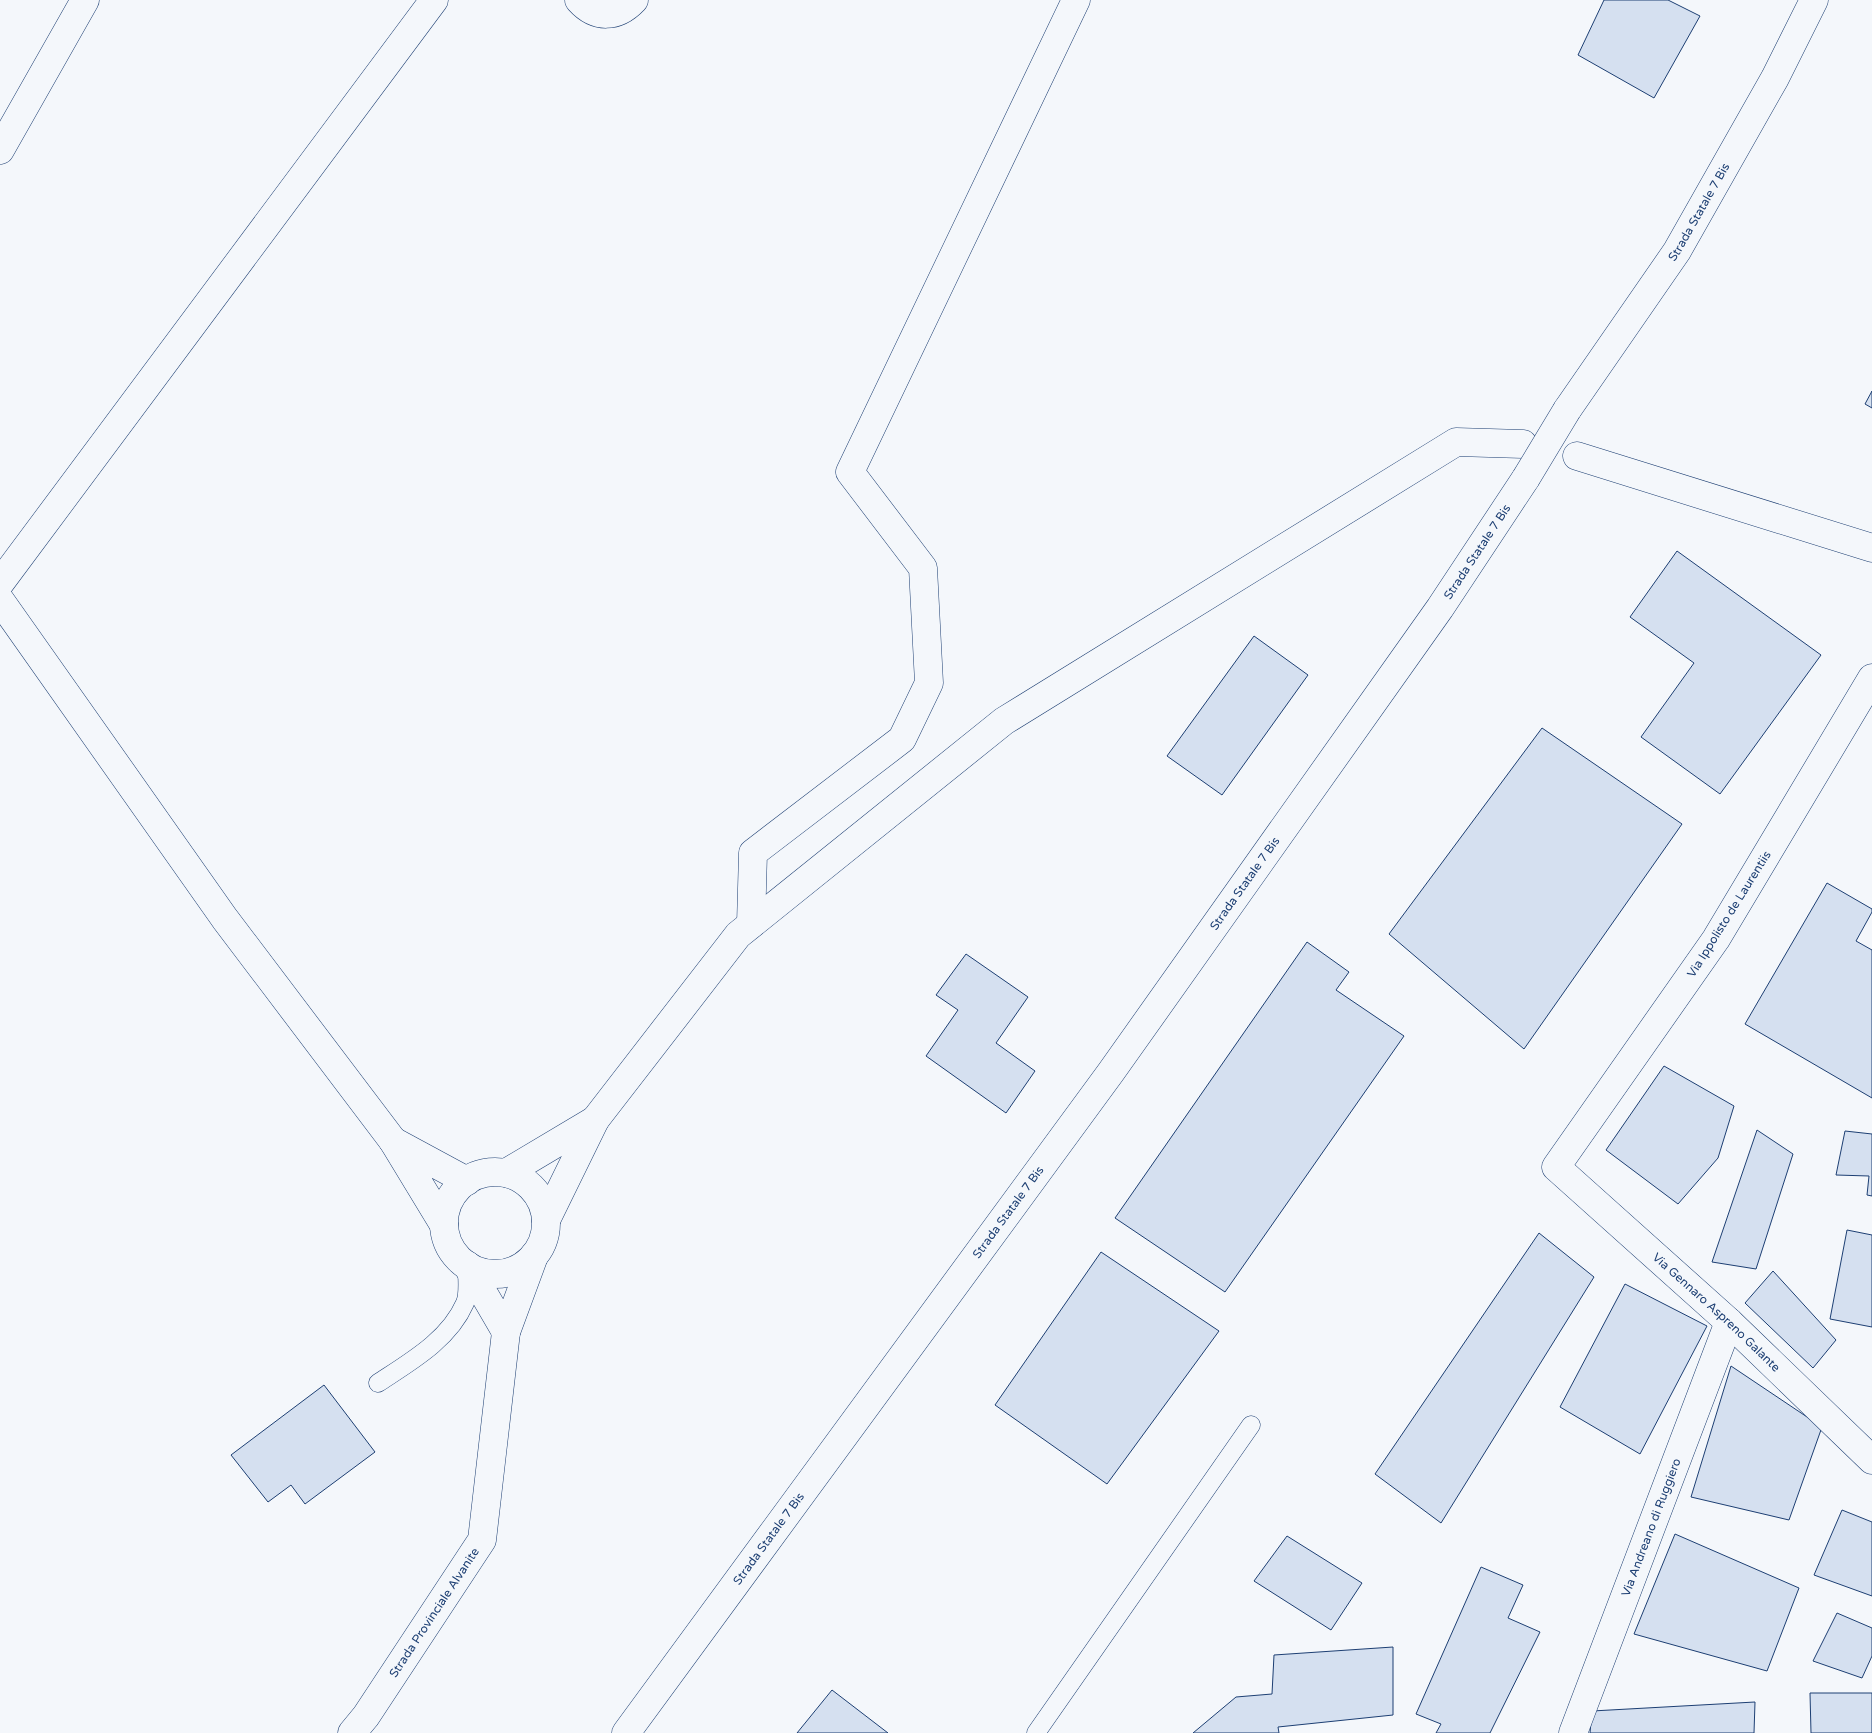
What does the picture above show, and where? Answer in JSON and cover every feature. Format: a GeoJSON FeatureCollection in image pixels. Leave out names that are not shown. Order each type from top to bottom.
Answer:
{"type":"FeatureCollection","features":[{"type":"Feature","properties":{"kind":"street"},"geometry":{"type":"LineString","coordinates":[[0,150],[85,0]]}},
{"type":"Feature","properties":{"kind":"street"},"geometry":{"type":"LineString","coordinates":[[0,583],[434,0]]}},
{"type":"Feature","properties":{"kind":"street"},"geometry":{"type":"LineString","coordinates":[[578,0],[586,8],[605,15],[626,8],[634,0]]}},
{"type":"Feature","properties":{"kind":"street"},"geometry":{"type":"LineString","coordinates":[[751,924],[753,853],[902,738],[929,683],[923,568],[850,472],[1076,0]]}},
{"type":"Feature","properties":{"kind":"street","name":"Strada Statale 7 Bis"},"geometry":{"type":"LineString","coordinates":[[626,1733],[1111,1072],[1440,608],[1526,478],[1567,410],[1677,251],[1775,78],[1814,0]]}},
{"type":"Feature","properties":{"kind":"street"},"geometry":{"type":"LineString","coordinates":[[546,1220],[595,1120],[738,935],[1012,716],[1456,442],[1523,444]]}},
{"type":"Feature","properties":{"kind":"street"},"geometry":{"type":"LineString","coordinates":[[1577,456],[1872,548]]}},
{"type":"Feature","properties":{"kind":"street"},"geometry":{"type":"LineString","coordinates":[[0,600],[225,919],[394,1141],[444,1225],[447,1241],[456,1255],[467,1266],[506,1332]]}},
{"type":"Feature","properties":{"kind":"street","name":"Via Ippolisto de Laurentiis"},"geometry":{"type":"LineString","coordinates":[[1556,1167],[1716,939],[1872,678]]}},
{"type":"Feature","properties":{"kind":"street"},"geometry":{"type":"LineString","coordinates":[[506,1173],[595,1120]]}},
{"type":"Feature","properties":{"kind":"street"},"geometry":{"type":"LineString","coordinates":[[394,1141],[467,1180]]}},
{"type":"Feature","properties":{"kind":"street","name":"Via Gennaro Aspreno Galante"},"geometry":{"type":"LineString","coordinates":[[1556,1167],[1729,1322],[1872,1460]]}},
{"type":"Feature","properties":{"kind":"street"},"geometry":{"type":"LineString","coordinates":[[444,1225],[447,1208],[454,1192],[467,1180],[479,1174],[492,1172],[506,1173],[522,1179],[534,1189],[543,1204],[546,1220],[544,1239],[534,1256],[523,1265],[510,1271],[495,1274],[481,1272],[467,1266]]}},
{"type":"Feature","properties":{"kind":"street","name":"Strada Provinciale Alvanite"},"geometry":{"type":"LineString","coordinates":[[352,1733],[366,1716],[482,1540],[506,1332],[534,1256]]}},
{"type":"Feature","properties":{"kind":"street","name":"Via Andreano di Ruggiero"},"geometry":{"type":"LineString","coordinates":[[1573,1733],[1729,1322]]}},
{"type":"Feature","properties":{"kind":"lane"},"geometry":{"type":"LineString","coordinates":[[378,1383],[424,1352],[450,1328],[466,1302],[467,1266]]}},
{"type":"Feature","properties":{"kind":"lane"},"geometry":{"type":"LineString","coordinates":[[1036,1733],[1251,1425]]}},
{"type":"Feature","properties":{"kind":"building"},"geometry":{"type":"Polygon","coordinates":[[[1604,0],[1668,0],[1700,16],[1654,98],[1578,55],[1604,0]]]}},
{"type":"Feature","properties":{"kind":"building"},"geometry":{"type":"Polygon","coordinates":[[[1872,391],[1872,408],[1865,404],[1872,391]]]}},
{"type":"Feature","properties":{"kind":"building"},"geometry":{"type":"Polygon","coordinates":[[[1677,551],[1821,655],[1720,794],[1641,737],[1694,663],[1630,617],[1677,551]]]}},
{"type":"Feature","properties":{"kind":"building"},"geometry":{"type":"Polygon","coordinates":[[[1254,636],[1308,675],[1222,795],[1167,756],[1254,636]]]}},
{"type":"Feature","properties":{"kind":"building"},"geometry":{"type":"Polygon","coordinates":[[[1542,728],[1682,824],[1524,1049],[1389,934],[1542,728]]]}},
{"type":"Feature","properties":{"kind":"building"},"geometry":{"type":"Polygon","coordinates":[[[1827,883],[1872,909],[1856,941],[1872,950],[1872,1098],[1745,1024],[1827,883]]]}},
{"type":"Feature","properties":{"kind":"building"},"geometry":{"type":"Polygon","coordinates":[[[1307,942],[1349,972],[1336,990],[1404,1036],[1225,1292],[1115,1218],[1307,942]]]}},
{"type":"Feature","properties":{"kind":"building"},"geometry":{"type":"Polygon","coordinates":[[[966,954],[1028,997],[996,1043],[1035,1071],[1006,1113],[926,1056],[958,1010],[936,995],[966,954]]]}},
{"type":"Feature","properties":{"kind":"building"},"geometry":{"type":"Polygon","coordinates":[[[1664,1066],[1734,1106],[1718,1158],[1678,1204],[1606,1150],[1664,1066]]]}},
{"type":"Feature","properties":{"kind":"building"},"geometry":{"type":"Polygon","coordinates":[[[1757,1130],[1793,1154],[1756,1269],[1712,1262],[1757,1130]]]}},
{"type":"Feature","properties":{"kind":"building"},"geometry":{"type":"Polygon","coordinates":[[[1845,1131],[1872,1134],[1872,1196],[1867,1195],[1869,1176],[1836,1175],[1845,1131]]]}},
{"type":"Feature","properties":{"kind":"building"},"geometry":{"type":"Polygon","coordinates":[[[1847,1230],[1872,1235],[1872,1327],[1830,1319],[1847,1230]]]}},
{"type":"Feature","properties":{"kind":"building"},"geometry":{"type":"Polygon","coordinates":[[[1539,1233],[1594,1277],[1441,1523],[1375,1474],[1539,1233]]]}},
{"type":"Feature","properties":{"kind":"building"},"geometry":{"type":"Polygon","coordinates":[[[1101,1252],[1219,1331],[1107,1484],[995,1405],[1101,1252]]]}},
{"type":"Feature","properties":{"kind":"building"},"geometry":{"type":"Polygon","coordinates":[[[1773,1271],[1836,1340],[1813,1368],[1745,1303],[1773,1271]]]}},
{"type":"Feature","properties":{"kind":"building"},"geometry":{"type":"Polygon","coordinates":[[[1625,1284],[1707,1326],[1640,1454],[1560,1407],[1625,1284]]]}},
{"type":"Feature","properties":{"kind":"building"},"geometry":{"type":"Polygon","coordinates":[[[1731,1366],[1822,1427],[1789,1520],[1691,1497],[1731,1366]]]}},
{"type":"Feature","properties":{"kind":"building"},"geometry":{"type":"Polygon","coordinates":[[[324,1385],[375,1452],[305,1504],[291,1485],[268,1502],[231,1455],[324,1385]]]}},
{"type":"Feature","properties":{"kind":"building"},"geometry":{"type":"Polygon","coordinates":[[[1842,1510],[1872,1522],[1872,1596],[1814,1575],[1842,1510]]]}},
{"type":"Feature","properties":{"kind":"building"},"geometry":{"type":"Polygon","coordinates":[[[1675,1534],[1799,1588],[1767,1671],[1634,1634],[1675,1534]]]}},
{"type":"Feature","properties":{"kind":"building"},"geometry":{"type":"Polygon","coordinates":[[[1287,1536],[1362,1583],[1331,1630],[1254,1581],[1287,1536]]]}},
{"type":"Feature","properties":{"kind":"building"},"geometry":{"type":"Polygon","coordinates":[[[1481,1567],[1523,1585],[1508,1618],[1540,1632],[1490,1733],[1436,1733],[1441,1724],[1416,1714],[1481,1567]]]}},
{"type":"Feature","properties":{"kind":"building"},"geometry":{"type":"Polygon","coordinates":[[[1837,1613],[1872,1628],[1872,1656],[1862,1678],[1813,1661],[1837,1613]]]}},
{"type":"Feature","properties":{"kind":"building"},"geometry":{"type":"Polygon","coordinates":[[[1393,1647],[1393,1715],[1278,1727],[1279,1733],[1193,1733],[1236,1697],[1272,1694],[1274,1655],[1393,1647]]]}},
{"type":"Feature","properties":{"kind":"building"},"geometry":{"type":"Polygon","coordinates":[[[832,1690],[888,1733],[797,1733],[832,1690]]]}},
{"type":"Feature","properties":{"kind":"building"},"geometry":{"type":"Polygon","coordinates":[[[1810,1693],[1872,1693],[1872,1733],[1811,1733],[1810,1693]]]}},
{"type":"Feature","properties":{"kind":"building"},"geometry":{"type":"Polygon","coordinates":[[[1755,1702],[1754,1733],[1590,1733],[1592,1711],[1755,1702]]]}}]}
